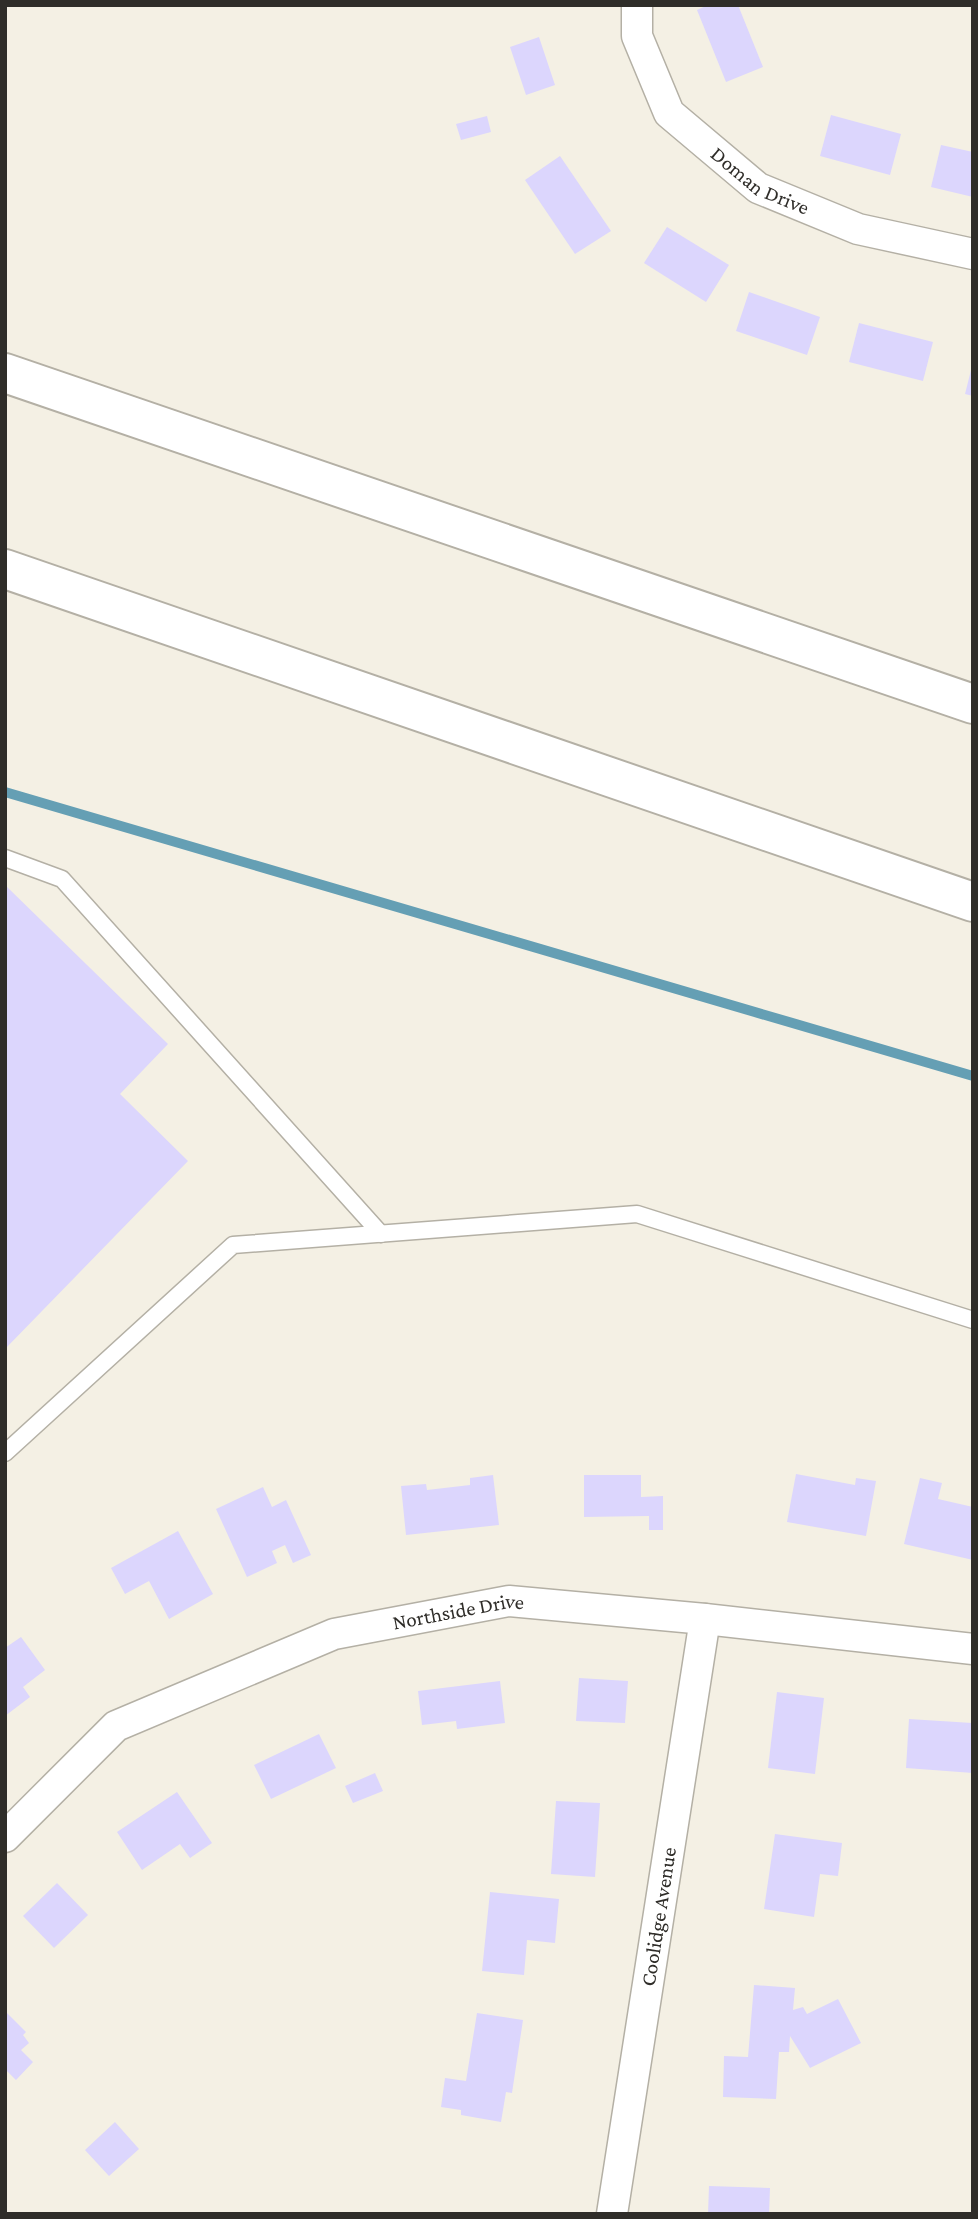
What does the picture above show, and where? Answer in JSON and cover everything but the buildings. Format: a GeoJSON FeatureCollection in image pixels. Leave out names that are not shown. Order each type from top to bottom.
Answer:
{"type":"FeatureCollection","features":[{"type":"Feature","properties":{"kind":"highway"},"geometry":{"type":"LineString","coordinates":[[5,373],[973,704]]}},
{"type":"Feature","properties":{"kind":"highway"},"geometry":{"type":"LineString","coordinates":[[10,571],[973,902]]}},
{"type":"Feature","properties":{"kind":"street","name":"Doman Drive"},"geometry":{"type":"LineString","coordinates":[[637,5],[637,36],[669,113],[758,188],[858,229],[973,254]]}},
{"type":"Feature","properties":{"kind":"street","name":"Northside Drive"},"geometry":{"type":"LineString","coordinates":[[5,1837],[117,1726],[334,1634],[509,1601],[705,1619],[973,1649]]}},
{"type":"Feature","properties":{"kind":"street","name":"Coolidge Avenue"},"geometry":{"type":"LineString","coordinates":[[612,2214],[705,1619]]}},
{"type":"Feature","properties":{"kind":"lane"},"geometry":{"type":"LineString","coordinates":[[5,858],[62,879],[381,1234]]}},
{"type":"Feature","properties":{"kind":"lane"},"geometry":{"type":"LineString","coordinates":[[5,1453],[233,1245],[637,1214],[973,1320]]}},
{"type":"Feature","properties":{"kind":"waterway"},"geometry":{"type":"LineString","coordinates":[[5,792],[973,1076]]}}]}
